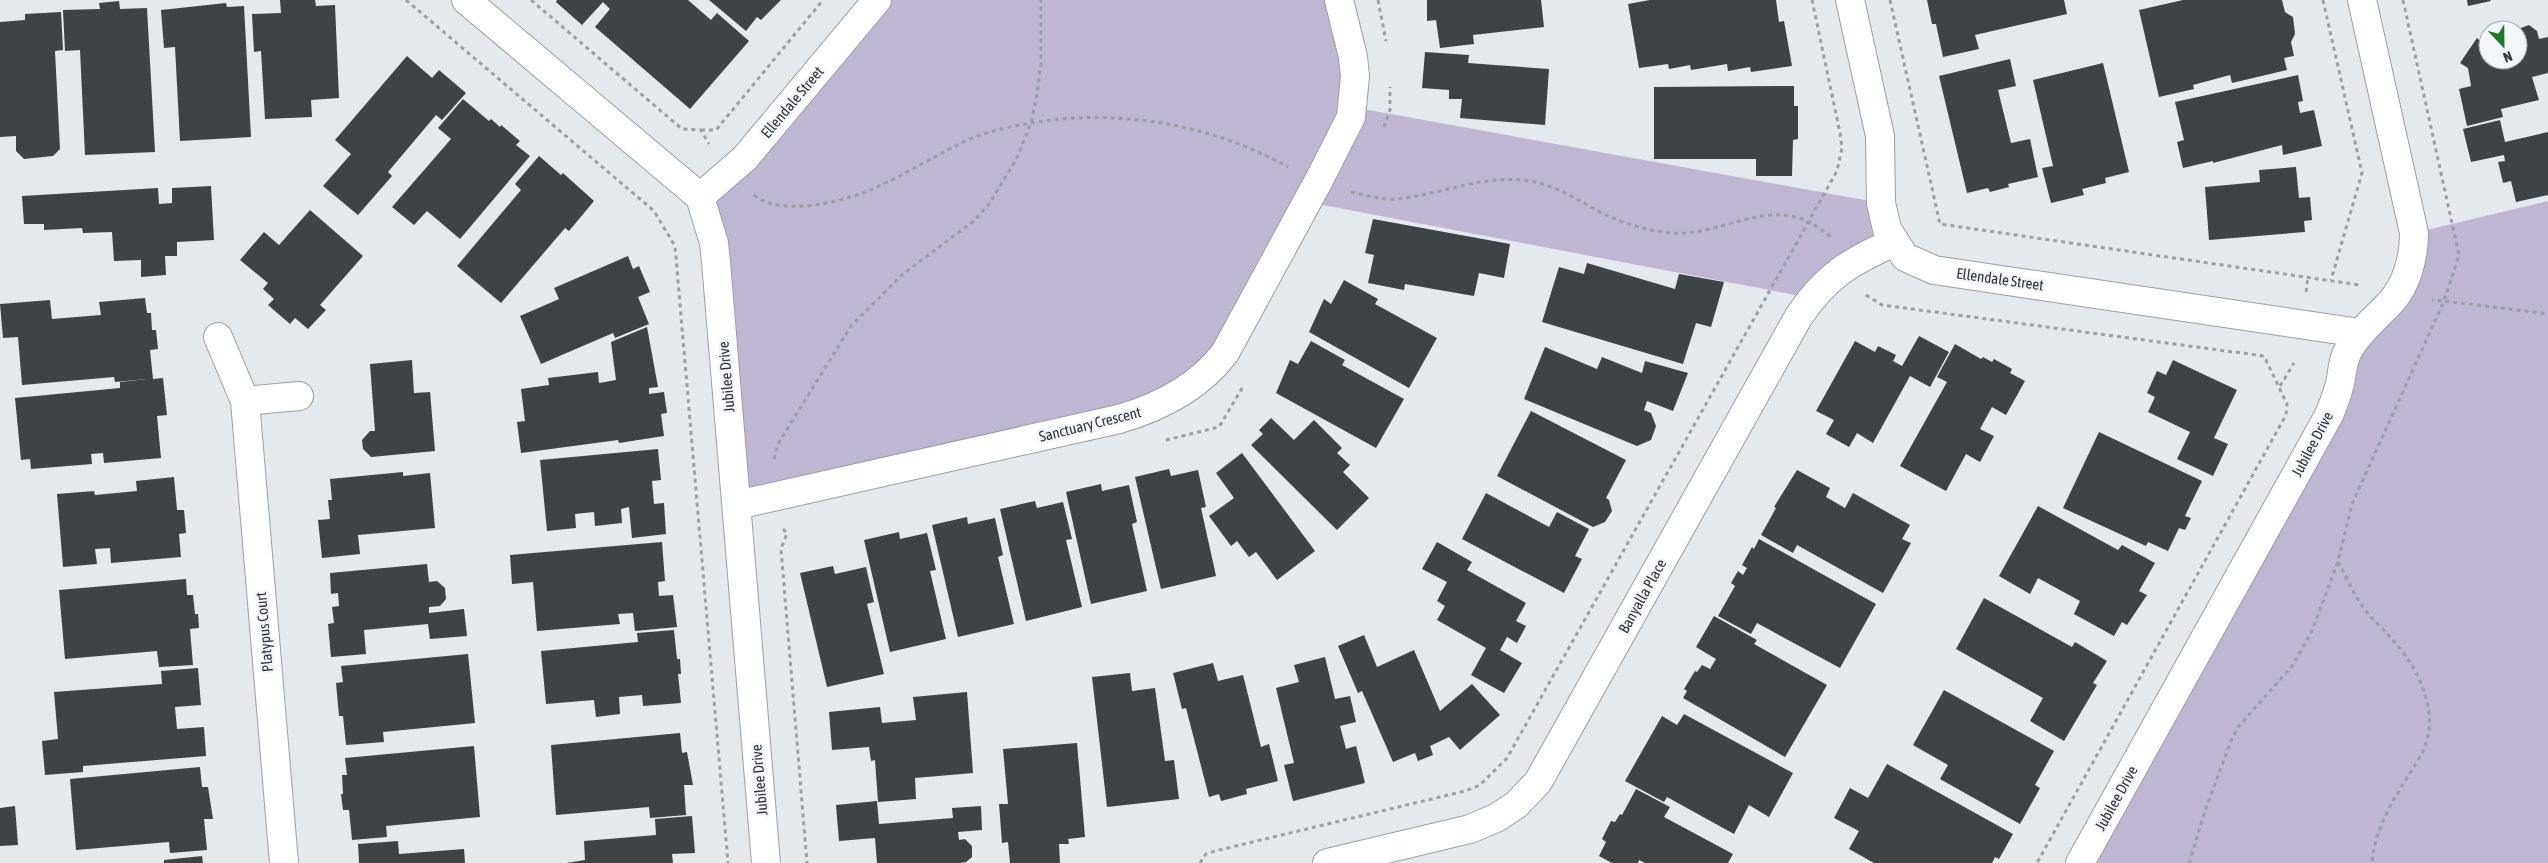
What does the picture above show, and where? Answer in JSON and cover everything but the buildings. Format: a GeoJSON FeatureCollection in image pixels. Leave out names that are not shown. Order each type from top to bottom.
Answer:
{"type":"FeatureCollection","features":[{"type":"Feature","properties":{"kind":"street"},"geometry":{"type":"LineString","coordinates":[[466,0],[700,197]]}},
{"type":"Feature","properties":{"kind":"street","name":"Ellendale Street"},"geometry":{"type":"LineString","coordinates":[[700,197],[745,158],[877,0]]}},
{"type":"Feature","properties":{"kind":"street","name":"Sanctuary Crescent"},"geometry":{"type":"LineString","coordinates":[[737,505],[1119,419],[1162,404],[1197,382],[1213,368],[1225,353],[1351,117],[1355,76],[1353,57],[1338,0]]}},
{"type":"Feature","properties":{"kind":"street","name":"Ellendale Street"},"geometry":{"type":"LineString","coordinates":[[1850,0],[1880,136],[1883,214],[1894,242],[1905,256],[1934,270],[2360,333]]}},
{"type":"Feature","properties":{"kind":"street","name":"Jubilee Drive"},"geometry":{"type":"LineString","coordinates":[[2080,863],[2329,414],[2337,396],[2342,363],[2360,333],[2398,294],[2410,264],[2414,241],[2362,0]]}},
{"type":"Feature","properties":{"kind":"street","name":"Jubilee Drive"},"geometry":{"type":"LineString","coordinates":[[700,197],[714,243],[716,262],[766,863]]}},
{"type":"Feature","properties":{"kind":"street","name":"Banyalla Place"},"geometry":{"type":"LineString","coordinates":[[1327,863],[1470,829],[1496,818],[1516,805],[1538,782],[1813,294],[1830,277],[1858,259],[1894,242]]}},
{"type":"Feature","properties":{"kind":"street","name":"Platypus Court"},"geometry":{"type":"LineString","coordinates":[[218,337],[245,401],[284,863]]}},
{"type":"Feature","properties":{"kind":"street"},"geometry":{"type":"LineString","coordinates":[[245,401],[298,396]]}},
{"type":"Feature","properties":{"kind":"path"},"geometry":{"type":"LineString","coordinates":[[406,0],[654,211],[675,246],[678,258],[728,863]]}},
{"type":"Feature","properties":{"kind":"path"},"geometry":{"type":"LineString","coordinates":[[531,0],[682,129],[701,130],[716,130],[823,0]]}},
{"type":"Feature","properties":{"kind":"path"},"geometry":{"type":"LineString","coordinates":[[774,459],[778,444],[851,326],[903,274],[959,233],[984,210],[1016,160],[1031,122],[1041,63],[1042,0]]}},
{"type":"Feature","properties":{"kind":"path"},"geometry":{"type":"LineString","coordinates":[[1378,0],[1387,45]]}},
{"type":"Feature","properties":{"kind":"path"},"geometry":{"type":"LineString","coordinates":[[1200,863],[1206,854],[1215,851],[1465,792],[1480,786],[1507,758],[1837,171],[1842,148],[1812,0]]}},
{"type":"Feature","properties":{"kind":"path"},"geometry":{"type":"LineString","coordinates":[[1890,0],[1940,224],[2364,286]]}},
{"type":"Feature","properties":{"kind":"path"},"geometry":{"type":"LineString","coordinates":[[2323,0],[2362,173],[2331,280]]}},
{"type":"Feature","properties":{"kind":"path"},"geometry":{"type":"LineString","coordinates":[[2189,863],[2206,808],[2230,742],[2238,727],[2288,671],[2304,647],[2338,561],[2352,504],[2444,301],[2459,255],[2402,0]]}},
{"type":"Feature","properties":{"kind":"path"},"geometry":{"type":"LineString","coordinates":[[1381,133],[1390,110],[1390,85]]}},
{"type":"Feature","properties":{"kind":"path"},"geometry":{"type":"LineString","coordinates":[[752,193],[758,198],[788,206],[840,200],[874,188],[972,138],[1031,122],[1089,118],[1123,118],[1186,128],[1232,141],[1292,169]]}},
{"type":"Feature","properties":{"kind":"path"},"geometry":{"type":"LineString","coordinates":[[701,130],[711,147]]}},
{"type":"Feature","properties":{"kind":"path"},"geometry":{"type":"LineString","coordinates":[[1350,192],[1394,199],[1482,180],[1523,180],[1559,189],[1607,215],[1631,225],[1658,231],[1678,233],[1706,231],[1762,215],[1780,215],[1808,221],[1834,239]]}},
{"type":"Feature","properties":{"kind":"path"},"geometry":{"type":"LineString","coordinates":[[1346,200],[1355,184]]}},
{"type":"Feature","properties":{"kind":"path"},"geometry":{"type":"LineString","coordinates":[[2306,299],[2308,277]]}},
{"type":"Feature","properties":{"kind":"path"},"geometry":{"type":"LineString","coordinates":[[1866,295],[1872,301],[1882,305],[2264,356],[2280,387],[2288,408],[2286,415],[2037,863]]}},
{"type":"Feature","properties":{"kind":"path"},"geometry":{"type":"LineString","coordinates":[[2444,301],[2548,314]]}},
{"type":"Feature","properties":{"kind":"path"},"geometry":{"type":"LineString","coordinates":[[2280,387],[2294,363]]}},
{"type":"Feature","properties":{"kind":"path"},"geometry":{"type":"LineString","coordinates":[[1160,441],[1219,427],[1246,380]]}},
{"type":"Feature","properties":{"kind":"path"},"geometry":{"type":"LineString","coordinates":[[781,526],[787,533]]}},
{"type":"Feature","properties":{"kind":"path"},"geometry":{"type":"LineString","coordinates":[[792,529],[787,533],[781,549],[807,863]]}},
{"type":"Feature","properties":{"kind":"path"},"geometry":{"type":"LineString","coordinates":[[2338,561],[2365,610],[2393,640],[2408,660],[2424,691],[2430,722],[2424,749],[2398,790],[2384,818],[2373,853],[2372,863]]}},
{"type":"Feature","properties":{"kind":"shaded area"},"geometry":{"type":"Polygon","coordinates":[[[877,0],[1339,0],[1352,107],[1881,203],[1887,229],[1811,298],[1307,202],[1225,353],[1179,395],[737,505],[700,197],[877,0]]]}},
{"type":"Feature","properties":{"kind":"shaded area"},"geometry":{"type":"Polygon","coordinates":[[[2548,201],[2548,863],[2080,863],[2374,317],[2414,233],[2548,201]]]}}]}
